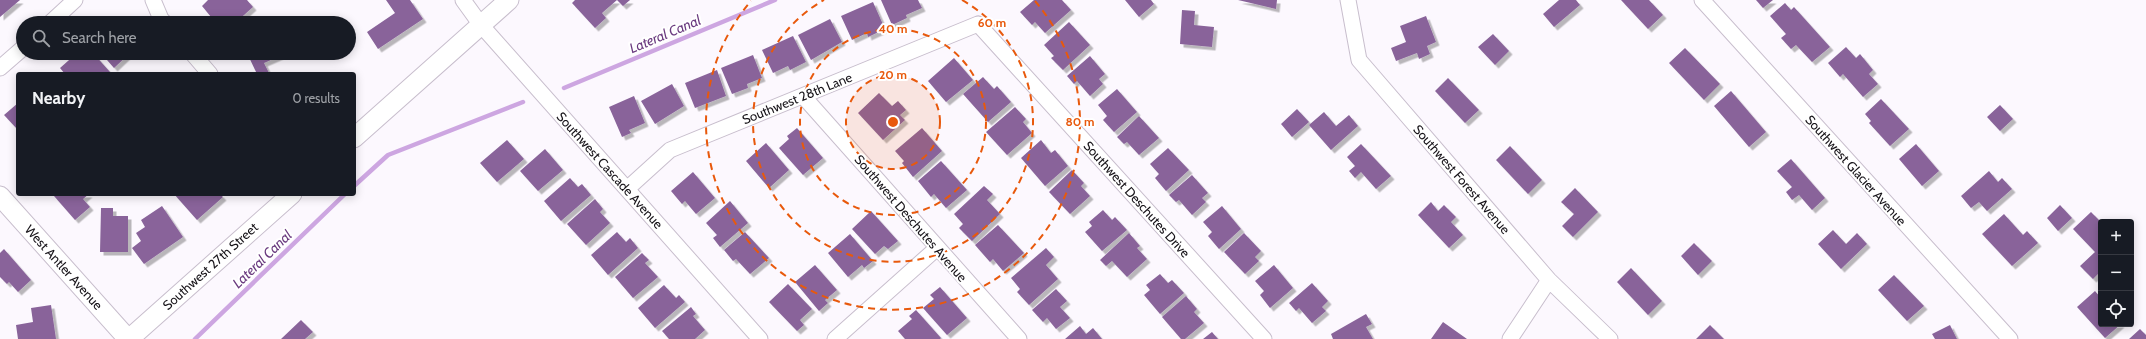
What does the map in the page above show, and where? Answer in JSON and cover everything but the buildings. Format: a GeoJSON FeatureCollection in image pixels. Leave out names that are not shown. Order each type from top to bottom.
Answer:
{"type":"FeatureCollection","features":[{"type":"Feature","properties":{"kind":"street"},"geometry":{"type":"LineString","coordinates":[[58,16],[75,0]]}},
{"type":"Feature","properties":{"kind":"street"},"geometry":{"type":"LineString","coordinates":[[153,0],[160,16]]}},
{"type":"Feature","properties":{"kind":"street","name":"Southwest Cascade Avenue"},"geometry":{"type":"LineString","coordinates":[[463,0],[481,25],[760,339]]}},
{"type":"Feature","properties":{"kind":"street"},"geometry":{"type":"LineString","coordinates":[[356,136],[510,0]]}},
{"type":"Feature","properties":{"kind":"street","name":"Southwest Forest Avenue"},"geometry":{"type":"LineString","coordinates":[[1348,0],[1359,60],[1549,280],[1610,339]]}},
{"type":"Feature","properties":{"kind":"street","name":"Southwest Glacier Avenue"},"geometry":{"type":"LineString","coordinates":[[1702,0],[2010,339]]}},
{"type":"Feature","properties":{"kind":"street","name":"Southwest 28th Lane"},"geometry":{"type":"LineString","coordinates":[[627,189],[670,150],[978,24]]}},
{"type":"Feature","properties":{"kind":"street","name":"Southwest Deschutes Drive"},"geometry":{"type":"LineString","coordinates":[[978,24],[1264,339]]}},
{"type":"Feature","properties":{"kind":"street"},"geometry":{"type":"LineString","coordinates":[[0,68],[16,54]]}},
{"type":"Feature","properties":{"kind":"street"},"geometry":{"type":"LineString","coordinates":[[198,60],[208,72]]}},
{"type":"Feature","properties":{"kind":"street","name":"Southwest Deschutes Avenue"},"geometry":{"type":"LineString","coordinates":[[803,96],[1019,339]]}},
{"type":"Feature","properties":{"kind":"street","name":"West Antler Avenue"},"geometry":{"type":"LineString","coordinates":[[0,196],[129,339]]}},
{"type":"Feature","properties":{"kind":"street","name":"Southwest 27th Street"},"geometry":{"type":"LineString","coordinates":[[129,339],[290,196]]}},
{"type":"Feature","properties":{"kind":"street"},"geometry":{"type":"LineString","coordinates":[[836,339],[937,248]]}},
{"type":"Feature","properties":{"kind":"street"},"geometry":{"type":"LineString","coordinates":[[1510,339],[1549,280]]}},
{"type":"Feature","properties":{"kind":"waterway","name":"Lateral Canal"},"geometry":{"type":"LineString","coordinates":[[564,88],[775,0]]}},
{"type":"Feature","properties":{"kind":"waterway","name":"Lateral Canal"},"geometry":{"type":"LineString","coordinates":[[356,184],[388,155],[523,102]]}},
{"type":"Feature","properties":{"kind":"waterway","name":"Lateral Canal"},"geometry":{"type":"LineString","coordinates":[[195,339],[343,196]]}}]}
